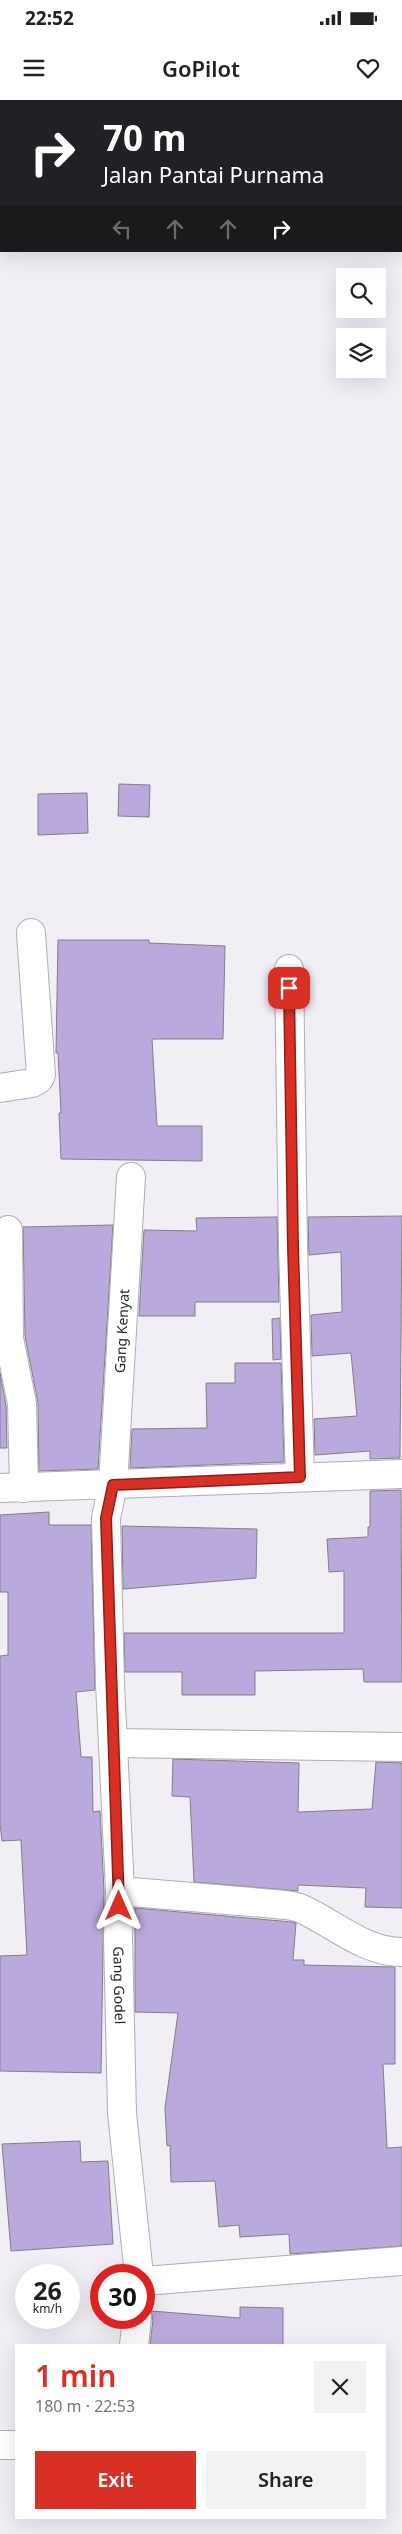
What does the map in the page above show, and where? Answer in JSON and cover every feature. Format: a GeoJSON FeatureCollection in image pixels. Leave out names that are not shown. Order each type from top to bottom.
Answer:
{"type":"FeatureCollection","features":[{"type":"Feature","properties":{"kind":"street"},"geometry":{"type":"LineString","coordinates":[[0,1088],[32,1083],[40,1079],[41,1075],[31,933]]}},
{"type":"Feature","properties":{"kind":"street"},"geometry":{"type":"LineString","coordinates":[[289,969],[293,1247],[300,1477]]}},
{"type":"Feature","properties":{"kind":"street","name":"Gang Kenyat"},"geometry":{"type":"LineString","coordinates":[[113,1485],[131,1177]]}},
{"type":"Feature","properties":{"kind":"street"},"geometry":{"type":"LineString","coordinates":[[8,1230],[10,1338],[22,1404],[12,1488],[402,1474]]}},
{"type":"Feature","properties":{"kind":"street","name":"Gang Godel"},"geometry":{"type":"LineString","coordinates":[[113,1485],[106,1518],[120,1891],[118,1936],[122,2113],[138,2264]]}},
{"type":"Feature","properties":{"kind":"street"},"geometry":{"type":"LineString","coordinates":[[113,1743],[402,1747]]}},
{"type":"Feature","properties":{"kind":"street"},"geometry":{"type":"LineString","coordinates":[[120,1891],[276,1904],[300,1908],[358,1941],[375,1948],[402,1952]]}},
{"type":"Feature","properties":{"kind":"street"},"geometry":{"type":"LineString","coordinates":[[155,2280],[402,2262]]}},
{"type":"Feature","properties":{"kind":"street"},"geometry":{"type":"LineString","coordinates":[[134,2344],[136,2329]]}},
{"type":"Feature","properties":{"kind":"street"},"geometry":{"type":"LineString","coordinates":[[0,2445],[15,2445]]}},
{"type":"Feature","properties":{"kind":"building"},"geometry":{"type":"Polygon","coordinates":[[[119,784],[150,785],[149,817],[118,816],[119,784]]]}},
{"type":"Feature","properties":{"kind":"building"},"geometry":{"type":"Polygon","coordinates":[[[87,793],[88,833],[38,835],[38,794],[87,793]]]}},
{"type":"Feature","properties":{"kind":"building"},"geometry":{"type":"Polygon","coordinates":[[[58,940],[149,940],[149,943],[225,946],[223,1039],[152,1039],[157,1126],[202,1126],[202,1161],[61,1159],[59,1113],[61,1113],[58,1053],[56,1053],[58,940]]]}},
{"type":"Feature","properties":{"kind":"building"},"geometry":{"type":"Polygon","coordinates":[[[402,1216],[400,1458],[370,1459],[370,1451],[315,1455],[314,1419],[357,1416],[351,1353],[312,1356],[311,1315],[342,1312],[341,1252],[309,1255],[308,1217],[402,1216]]]}},
{"type":"Feature","properties":{"kind":"building"},"geometry":{"type":"Polygon","coordinates":[[[277,1217],[279,1302],[195,1302],[195,1316],[139,1316],[144,1230],[197,1231],[196,1218],[277,1217]]]}},
{"type":"Feature","properties":{"kind":"building"},"geometry":{"type":"Polygon","coordinates":[[[113,1225],[98,1469],[39,1471],[38,1403],[25,1336],[23,1227],[113,1225]]]}},
{"type":"Feature","properties":{"kind":"building"},"geometry":{"type":"Polygon","coordinates":[[[280,1318],[281,1359],[273,1360],[272,1319],[280,1318]]]}},
{"type":"Feature","properties":{"kind":"building"},"geometry":{"type":"Polygon","coordinates":[[[235,1363],[281,1363],[284,1462],[130,1468],[132,1429],[207,1428],[206,1383],[235,1383],[235,1363]]]}},
{"type":"Feature","properties":{"kind":"building"},"geometry":{"type":"Polygon","coordinates":[[[0,1373],[6,1406],[7,1448],[0,1448],[0,1373]]]}},
{"type":"Feature","properties":{"kind":"building"},"geometry":{"type":"Polygon","coordinates":[[[401,1490],[402,1682],[364,1682],[363,1669],[255,1671],[255,1695],[182,1695],[182,1672],[125,1672],[124,1633],[344,1633],[344,1571],[329,1572],[327,1539],[368,1537],[368,1527],[370,1527],[370,1491],[401,1490]]]}},
{"type":"Feature","properties":{"kind":"building"},"geometry":{"type":"Polygon","coordinates":[[[49,1512],[49,1525],[91,1525],[95,1690],[76,1692],[81,1757],[92,1757],[93,1812],[100,1811],[104,1891],[101,2073],[0,2071],[0,1956],[27,1955],[21,1840],[2,1841],[0,1824],[0,1656],[8,1655],[8,1592],[0,1592],[0,1515],[49,1512]]]}},
{"type":"Feature","properties":{"kind":"building"},"geometry":{"type":"Polygon","coordinates":[[[122,1526],[257,1529],[256,1578],[123,1589],[122,1526]]]}},
{"type":"Feature","properties":{"kind":"building"},"geometry":{"type":"Polygon","coordinates":[[[173,1759],[299,1763],[298,1812],[372,1809],[376,1762],[402,1763],[402,1908],[365,1907],[366,1888],[298,1885],[298,1891],[194,1882],[190,1797],[172,1796],[173,1759]]]}},
{"type":"Feature","properties":{"kind":"building"},"geometry":{"type":"Polygon","coordinates":[[[135,1908],[292,1922],[296,1923],[293,1960],[304,1960],[304,1965],[395,1967],[395,2064],[383,2064],[387,2148],[402,2147],[402,2246],[290,2254],[289,2234],[240,2237],[239,2225],[219,2227],[215,2181],[171,2182],[170,2145],[167,2146],[165,2108],[178,2013],[135,2012],[135,1908]]]}},
{"type":"Feature","properties":{"kind":"building"},"geometry":{"type":"Polygon","coordinates":[[[80,2141],[81,2162],[108,2161],[113,2244],[11,2251],[2,2144],[80,2141]]]}},
{"type":"Feature","properties":{"kind":"building"},"geometry":{"type":"Polygon","coordinates":[[[240,2307],[283,2308],[283,2344],[150,2344],[152,2329],[155,2329],[155,2311],[240,2318],[240,2307]]]}},
{"type":"Feature","properties":{"kind":"route"},"geometry":{"type":"LineString","coordinates":[[119,1906],[120,1891],[110,1683],[106,1518],[113,1485],[300,1477],[293,1247],[289,988]]}}]}
